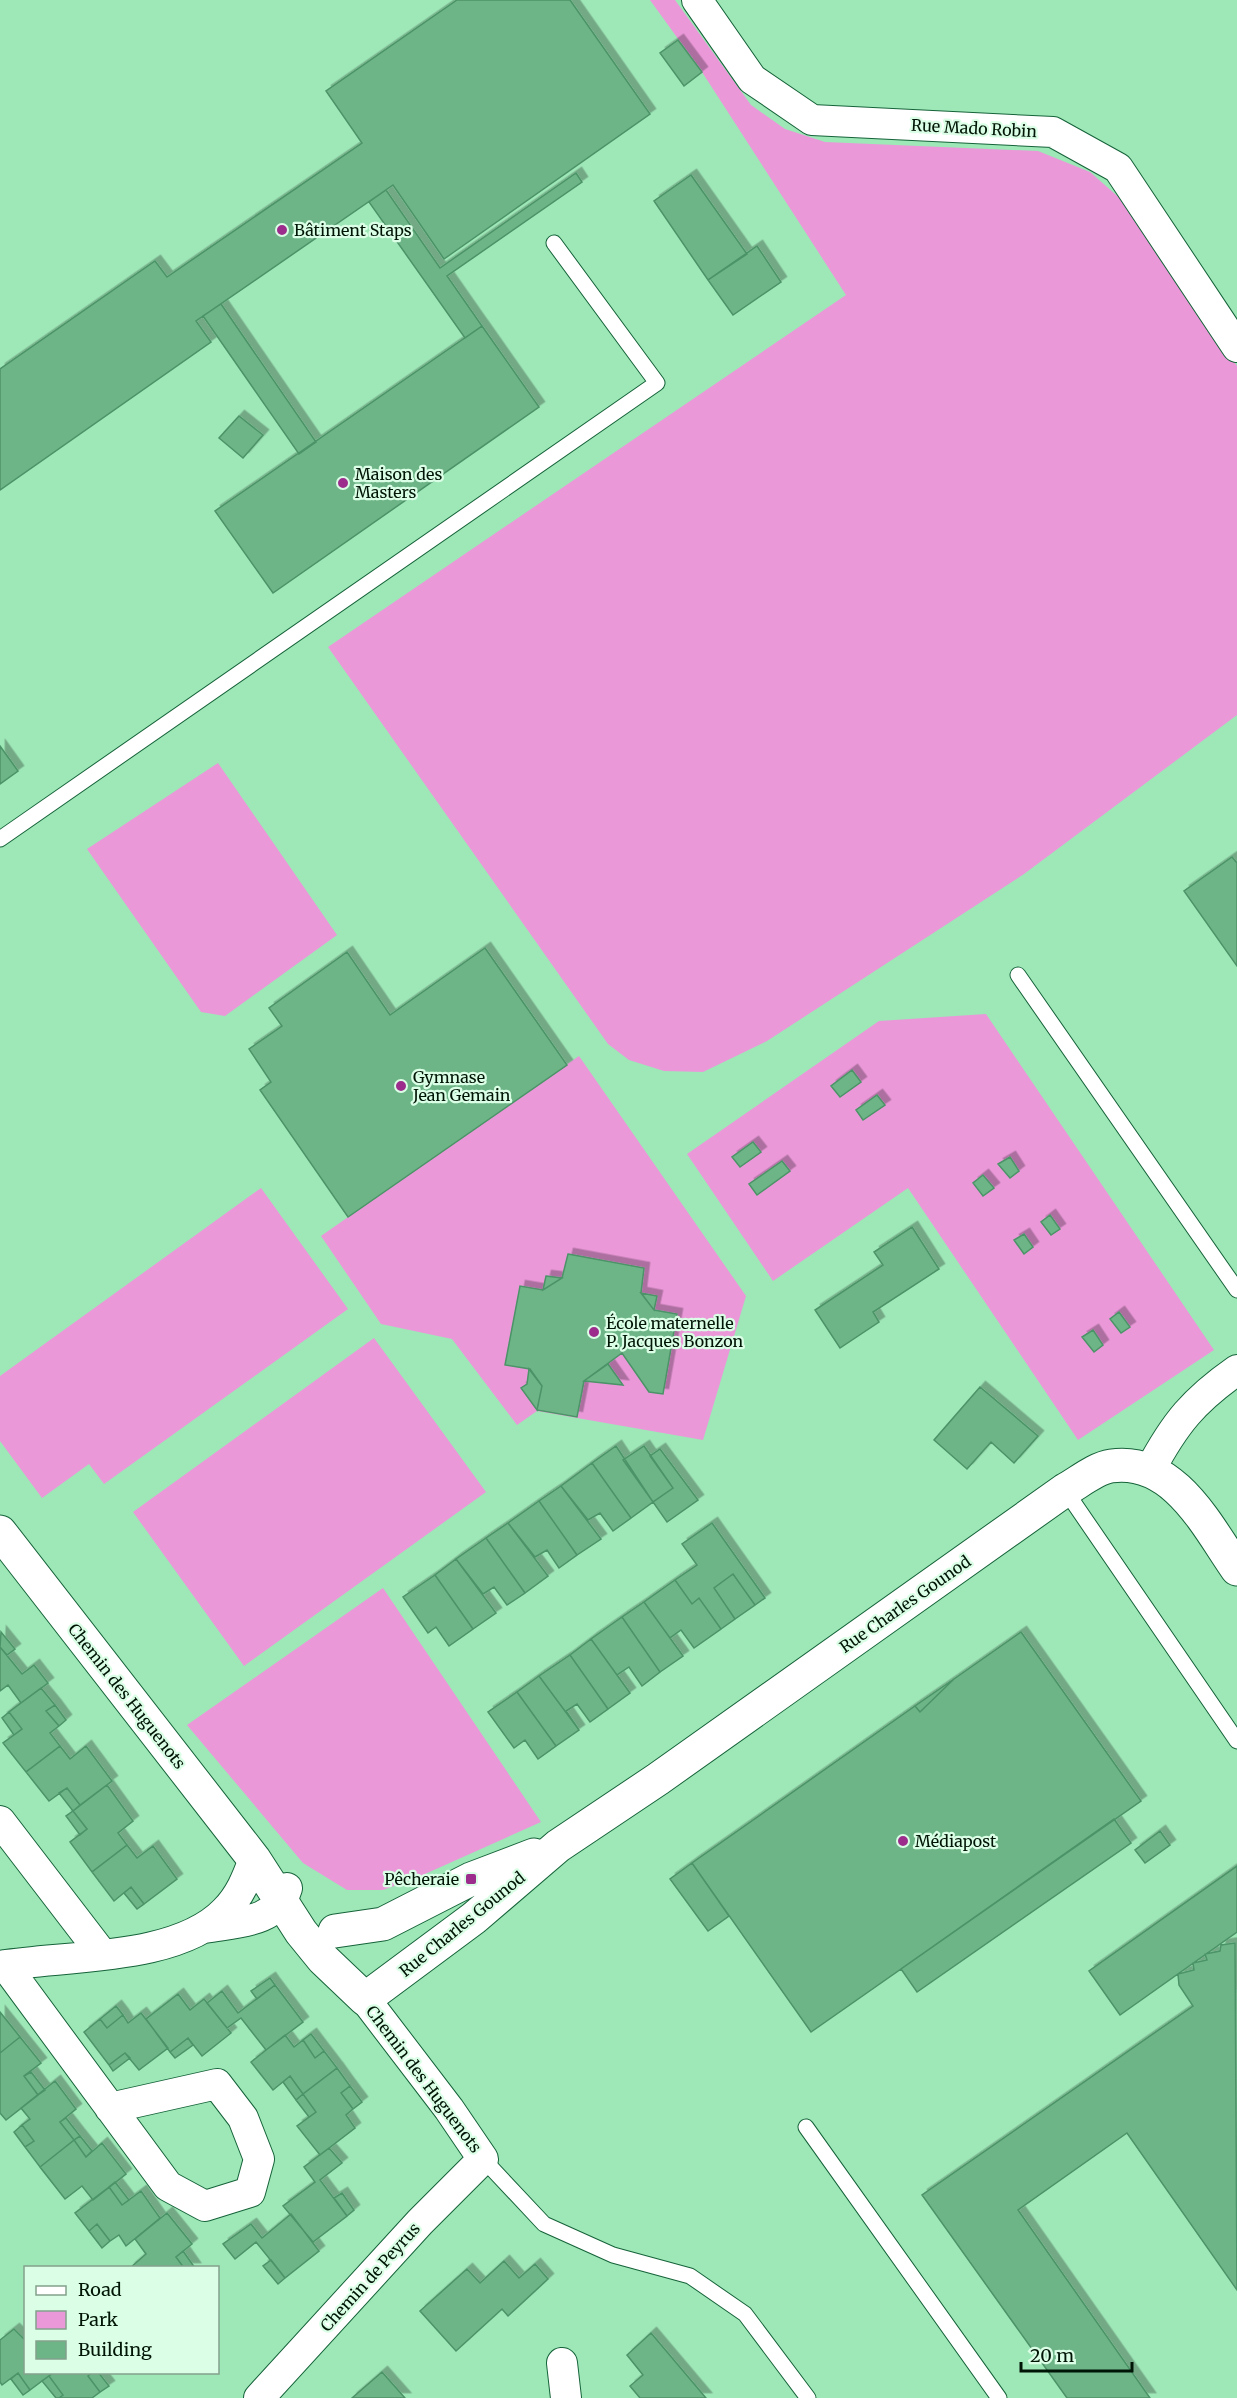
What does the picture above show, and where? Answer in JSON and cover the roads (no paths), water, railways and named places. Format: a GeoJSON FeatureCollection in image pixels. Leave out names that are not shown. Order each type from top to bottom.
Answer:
{"type":"FeatureCollection","features":[{"type":"Feature","properties":{"kind":"street","name":"Rue Mado Robin"},"geometry":{"type":"LineString","coordinates":[[697,0],[752,80],[812,120],[1053,132],[1118,168],[1237,347]]}},
{"type":"Feature","properties":{"kind":"street"},"geometry":{"type":"LineString","coordinates":[[1237,1370],[1203,1395],[1189,1410],[1162,1447],[1150,1470],[1185,1496],[1237,1569]]}},
{"type":"Feature","properties":{"kind":"street","name":"Rue Charles Gounod"},"geometry":{"type":"LineString","coordinates":[[349,1968],[465,1925],[558,1846],[686,1759],[1065,1490],[1109,1466],[1150,1470]]}},
{"type":"Feature","properties":{"kind":"street","name":"Chemin des Huguenots"},"geometry":{"type":"LineString","coordinates":[[0,1532],[285,1896],[300,1932],[349,1968]]}},
{"type":"Feature","properties":{"kind":"street"},"geometry":{"type":"LineString","coordinates":[[4,1831],[102,1954]]}},
{"type":"Feature","properties":{"kind":"street","name":"Rue Charles Gounod"},"geometry":{"type":"LineString","coordinates":[[349,1968],[383,1924],[471,1879],[558,1846]]}},
{"type":"Feature","properties":{"kind":"street"},"geometry":{"type":"LineString","coordinates":[[204,1928],[225,1911],[244,1887],[254,1859]]}},
{"type":"Feature","properties":{"kind":"street"},"geometry":{"type":"LineString","coordinates":[[2,1965],[158,1948],[204,1928],[268,1915],[285,1896]]}},
{"type":"Feature","properties":{"kind":"street","name":"Chemin des Huguenots"},"geometry":{"type":"LineString","coordinates":[[285,1896],[320,1915],[349,1968],[483,2159]]}},
{"type":"Feature","properties":{"kind":"street"},"geometry":{"type":"LineString","coordinates":[[2,1965],[168,2186],[205,2206],[250,2192],[259,2159],[243,2118],[217,2084],[110,2108]]}},
{"type":"Feature","properties":{"kind":"street","name":"Chemin de Peyrus"},"geometry":{"type":"LineString","coordinates":[[259,2398],[420,2222],[483,2159]]}},
{"type":"Feature","properties":{"kind":"street"},"geometry":{"type":"LineString","coordinates":[[562,2363],[566,2398]]}},
{"type":"Feature","properties":{"kind":"lane"},"geometry":{"type":"LineString","coordinates":[[0,839],[657,383],[554,243]]}},
{"type":"Feature","properties":{"kind":"lane"},"geometry":{"type":"LineString","coordinates":[[1018,975],[1237,1290]]}},
{"type":"Feature","properties":{"kind":"lane"},"geometry":{"type":"LineString","coordinates":[[1065,1490],[1237,1741]]}},
{"type":"Feature","properties":{"kind":"lane"},"geometry":{"type":"LineString","coordinates":[[806,2127],[999,2398]]}},
{"type":"Feature","properties":{"kind":"lane"},"geometry":{"type":"LineString","coordinates":[[483,2159],[544,2224],[613,2254],[690,2276],[745,2314],[808,2398]]}},
{"type":"Feature","properties":{"kind":"place","name":"Bâtiment Staps"},"geometry":{"type":"Point","coordinates":[282,230]}},
{"type":"Feature","properties":{"kind":"place","name":"Maison des Masters"},"geometry":{"type":"Point","coordinates":[343,483]}},
{"type":"Feature","properties":{"kind":"place","name":"Gymnase Jean Gemain"},"geometry":{"type":"Point","coordinates":[401,1086]}},
{"type":"Feature","properties":{"kind":"place","name":"École maternelle P. Jacques Bonzon"},"geometry":{"type":"Point","coordinates":[594,1332]}},
{"type":"Feature","properties":{"kind":"place","name":"Médiapost"},"geometry":{"type":"Point","coordinates":[903,1841]}},
{"type":"Feature","properties":{"kind":"place","name":"Pêcheraie"},"geometry":{"type":"Point","coordinates":[471,1879]}}]}
